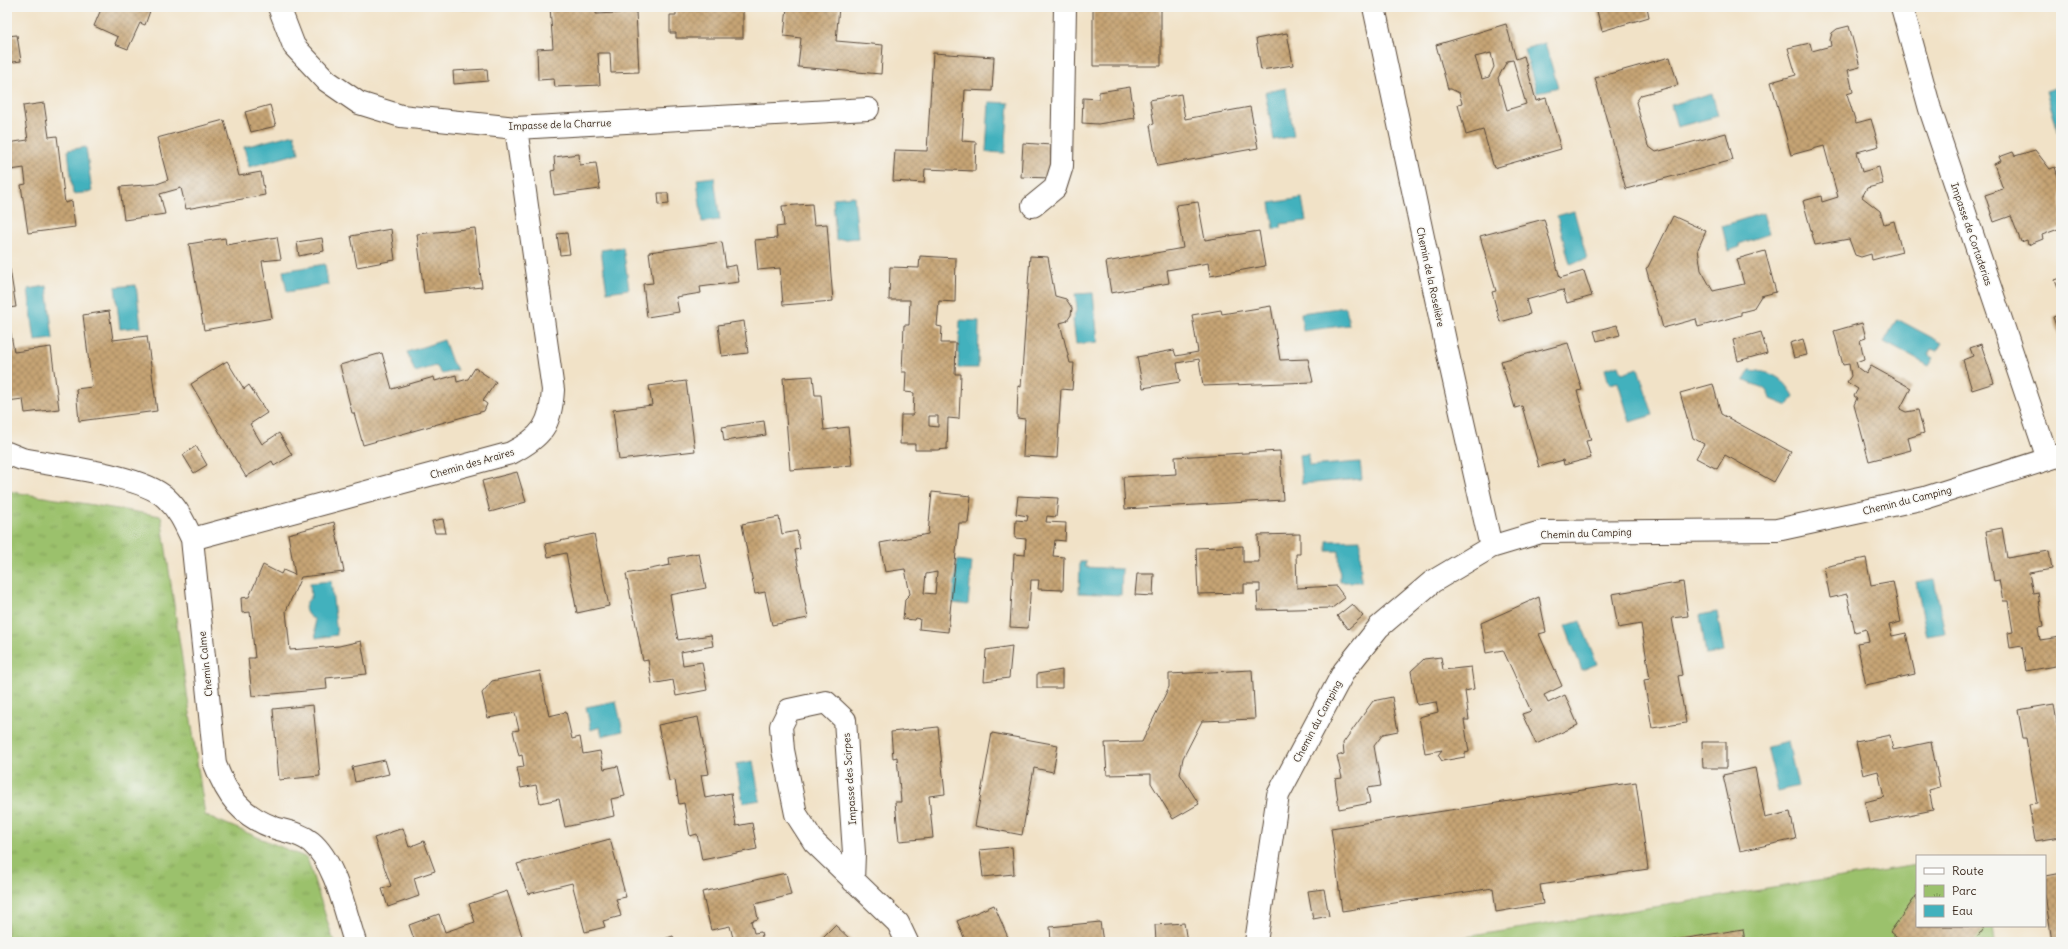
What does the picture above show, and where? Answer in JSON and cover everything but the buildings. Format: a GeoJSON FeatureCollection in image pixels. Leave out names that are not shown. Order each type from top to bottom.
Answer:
{"type":"FeatureCollection","features":[{"type":"Feature","properties":{"kind":"street","name":"Impasse de la Charrue"},"geometry":{"type":"LineString","coordinates":[[279,7],[294,46],[327,81],[359,103],[401,116],[516,128],[868,109]]}},
{"type":"Feature","properties":{"kind":"street"},"geometry":{"type":"LineString","coordinates":[[1033,206],[1055,188],[1062,166],[1065,7]]}},
{"type":"Feature","properties":{"kind":"street","name":"Chemin de la Roselière"},"geometry":{"type":"LineString","coordinates":[[1374,7],[1445,342],[1491,547]]}},
{"type":"Feature","properties":{"kind":"street","name":"Impasse de Cortaderias"},"geometry":{"type":"LineString","coordinates":[[1902,7],[1930,109],[2055,457]]}},
{"type":"Feature","properties":{"kind":"street","name":"Chemin des Araires"},"geometry":{"type":"LineString","coordinates":[[192,540],[511,453],[529,444],[544,429],[552,410],[553,390],[516,128]]}},
{"type":"Feature","properties":{"kind":"street","name":"Chemin Calme"},"geometry":{"type":"LineString","coordinates":[[7,453],[22,460],[144,484],[166,497],[182,516],[192,540],[215,764],[223,786],[236,805],[254,820],[294,833],[311,842],[323,856],[332,873],[355,942]]}},
{"type":"Feature","properties":{"kind":"street","name":"Chemin du Camping"},"geometry":{"type":"LineString","coordinates":[[1256,942],[1278,795],[1344,671],[1379,627],[1432,582],[1491,547],[1541,532],[1777,530],[1925,498],[2055,457]]}},
{"type":"Feature","properties":{"kind":"street","name":"Impasse des Scirpes"},"geometry":{"type":"LineString","coordinates":[[853,881],[854,853],[845,720],[826,702],[788,710],[781,726],[783,750],[796,814],[814,842],[853,881],[898,923],[907,942]]}},
{"type":"Feature","properties":{"kind":"green space"},"geometry":{"type":"Polygon","coordinates":[[[7,491],[161,516],[205,815],[307,858],[334,942],[7,942],[7,491]]]}},
{"type":"Feature","properties":{"kind":"green space"},"geometry":{"type":"Polygon","coordinates":[[[1916,865],[1916,927],[1993,927],[1995,942],[1435,942],[1916,865]]]}},
{"type":"Feature","properties":{"kind":"water"},"geometry":{"type":"Polygon","coordinates":[[[1545,43],[1558,87],[1537,93],[1524,49],[1545,43]]]}},
{"type":"Feature","properties":{"kind":"water"},"geometry":{"type":"Polygon","coordinates":[[[2061,86],[2061,141],[2046,91],[2061,86]]]}},
{"type":"Feature","properties":{"kind":"water"},"geometry":{"type":"Polygon","coordinates":[[[1286,88],[1294,136],[1274,140],[1265,92],[1286,88]]]}},
{"type":"Feature","properties":{"kind":"water"},"geometry":{"type":"Polygon","coordinates":[[[1712,93],[1718,116],[1677,127],[1671,105],[1712,93]]]}},
{"type":"Feature","properties":{"kind":"water"},"geometry":{"type":"Polygon","coordinates":[[[989,102],[1009,103],[1005,153],[986,152],[989,102]]]}},
{"type":"Feature","properties":{"kind":"water"},"geometry":{"type":"Polygon","coordinates":[[[294,134],[299,153],[249,167],[244,147],[294,134]]]}},
{"type":"Feature","properties":{"kind":"water"},"geometry":{"type":"Polygon","coordinates":[[[86,147],[92,192],[73,194],[68,150],[86,147]]]}},
{"type":"Feature","properties":{"kind":"water"},"geometry":{"type":"Polygon","coordinates":[[[714,177],[720,220],[702,222],[697,179],[714,177]]]}},
{"type":"Feature","properties":{"kind":"water"},"geometry":{"type":"Polygon","coordinates":[[[854,196],[858,238],[836,240],[833,198],[854,196]]]}},
{"type":"Feature","properties":{"kind":"water"},"geometry":{"type":"Polygon","coordinates":[[[1302,198],[1306,221],[1281,224],[1281,228],[1274,229],[1270,203],[1302,198]]]}},
{"type":"Feature","properties":{"kind":"water"},"geometry":{"type":"Polygon","coordinates":[[[1574,211],[1587,259],[1570,264],[1557,216],[1574,211]]]}},
{"type":"Feature","properties":{"kind":"water"},"geometry":{"type":"Polygon","coordinates":[[[1763,213],[1769,234],[1739,244],[1740,247],[1728,251],[1722,226],[1763,213]]]}},
{"type":"Feature","properties":{"kind":"water"},"geometry":{"type":"Polygon","coordinates":[[[623,247],[629,289],[607,292],[601,250],[623,247]]]}},
{"type":"Feature","properties":{"kind":"water"},"geometry":{"type":"Polygon","coordinates":[[[325,264],[328,285],[287,292],[283,271],[325,264]]]}},
{"type":"Feature","properties":{"kind":"water"},"geometry":{"type":"Polygon","coordinates":[[[136,285],[141,327],[120,329],[115,287],[136,285]]]}},
{"type":"Feature","properties":{"kind":"water"},"geometry":{"type":"Polygon","coordinates":[[[47,286],[53,339],[35,341],[28,289],[47,286]]]}},
{"type":"Feature","properties":{"kind":"water"},"geometry":{"type":"Polygon","coordinates":[[[1093,293],[1098,342],[1076,344],[1073,320],[1077,307],[1075,294],[1093,293]]]}},
{"type":"Feature","properties":{"kind":"water"},"geometry":{"type":"Polygon","coordinates":[[[1346,307],[1349,325],[1303,331],[1301,313],[1346,307]]]}},
{"type":"Feature","properties":{"kind":"water"},"geometry":{"type":"Polygon","coordinates":[[[1897,319],[1942,343],[1937,351],[1931,349],[1928,355],[1934,358],[1929,366],[1884,342],[1897,319]]]}},
{"type":"Feature","properties":{"kind":"water"},"geometry":{"type":"Polygon","coordinates":[[[960,320],[979,321],[978,368],[958,368],[960,320]]]}},
{"type":"Feature","properties":{"kind":"water"},"geometry":{"type":"Polygon","coordinates":[[[444,340],[452,362],[458,370],[442,374],[436,366],[415,372],[407,352],[444,340]]]}},
{"type":"Feature","properties":{"kind":"water"},"geometry":{"type":"Polygon","coordinates":[[[1619,365],[1622,373],[1638,368],[1653,415],[1630,422],[1618,382],[1609,384],[1605,369],[1619,365]]]}},
{"type":"Feature","properties":{"kind":"water"},"geometry":{"type":"Polygon","coordinates":[[[1750,370],[1771,374],[1786,384],[1794,396],[1788,406],[1771,399],[1767,390],[1764,388],[1744,380],[1750,370]]]}},
{"type":"Feature","properties":{"kind":"water"},"geometry":{"type":"Polygon","coordinates":[[[1308,454],[1309,466],[1360,462],[1362,479],[1302,484],[1299,455],[1308,454]]]}},
{"type":"Feature","properties":{"kind":"water"},"geometry":{"type":"Polygon","coordinates":[[[1360,540],[1361,582],[1340,582],[1339,551],[1327,551],[1327,541],[1360,540]]]}},
{"type":"Feature","properties":{"kind":"water"},"geometry":{"type":"Polygon","coordinates":[[[957,560],[972,562],[968,605],[953,603],[957,560]]]}},
{"type":"Feature","properties":{"kind":"water"},"geometry":{"type":"Polygon","coordinates":[[[1080,562],[1086,562],[1085,567],[1122,569],[1121,595],[1079,593],[1080,562]]]}},
{"type":"Feature","properties":{"kind":"water"},"geometry":{"type":"Polygon","coordinates":[[[1934,579],[1945,633],[1927,636],[1916,582],[1934,579]]]}},
{"type":"Feature","properties":{"kind":"water"},"geometry":{"type":"Polygon","coordinates":[[[331,581],[337,635],[316,638],[314,619],[308,615],[305,609],[306,603],[311,598],[310,583],[331,581]]]}},
{"type":"Feature","properties":{"kind":"water"},"geometry":{"type":"Polygon","coordinates":[[[1717,612],[1724,652],[1706,655],[1700,615],[1717,612]]]}},
{"type":"Feature","properties":{"kind":"water"},"geometry":{"type":"Polygon","coordinates":[[[1580,621],[1597,664],[1582,670],[1565,626],[1580,621]]]}},
{"type":"Feature","properties":{"kind":"water"},"geometry":{"type":"Polygon","coordinates":[[[616,701],[623,731],[602,736],[600,727],[591,730],[586,707],[616,701]]]}},
{"type":"Feature","properties":{"kind":"water"},"geometry":{"type":"Polygon","coordinates":[[[1788,742],[1798,786],[1778,791],[1767,747],[1788,742]]]}},
{"type":"Feature","properties":{"kind":"water"},"geometry":{"type":"Polygon","coordinates":[[[753,761],[760,800],[743,803],[736,764],[753,761]]]}}]}
